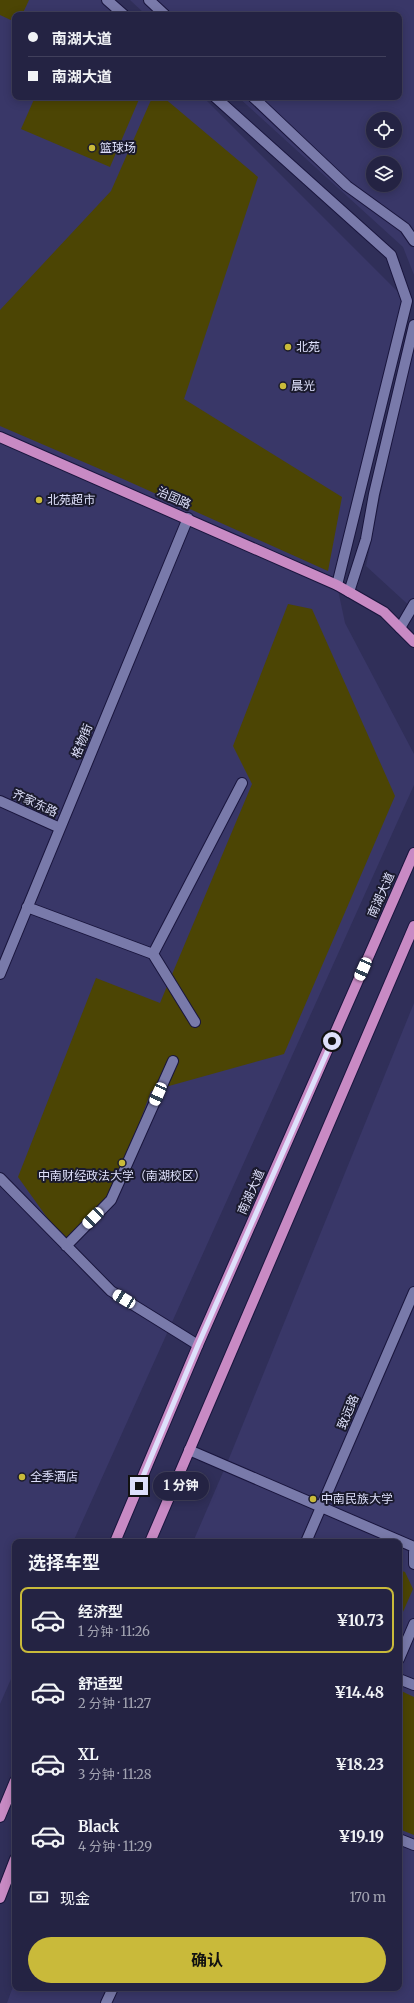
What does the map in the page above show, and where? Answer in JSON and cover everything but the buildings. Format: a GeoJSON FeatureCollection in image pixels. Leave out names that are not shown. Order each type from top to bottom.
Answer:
{"type":"FeatureCollection","features":[{"type":"Feature","properties":{"kind":"main road","name":"治国路"},"geometry":{"type":"LineString","coordinates":[[0,436],[337,585],[384,612],[414,642]]}},
{"type":"Feature","properties":{"kind":"main road","name":"南湖大道"},"geometry":{"type":"LineString","coordinates":[[116,1539],[198,1345],[414,854]]}},
{"type":"Feature","properties":{"kind":"main road"},"geometry":{"type":"LineString","coordinates":[[151,1539],[414,926]]}},
{"type":"Feature","properties":{"kind":"main road"},"geometry":{"type":"LineString","coordinates":[[0,1817],[12,1788]]}},
{"type":"Feature","properties":{"kind":"main road"},"geometry":{"type":"LineString","coordinates":[[0,1898],[12,1867]]}},
{"type":"Feature","properties":{"kind":"street"},"geometry":{"type":"LineString","coordinates":[[107,0],[121,12]]}},
{"type":"Feature","properties":{"kind":"street"},"geometry":{"type":"LineString","coordinates":[[149,0],[162,12]]}},
{"type":"Feature","properties":{"kind":"street"},"geometry":{"type":"LineString","coordinates":[[218,100],[391,255],[407,301],[337,585]]}},
{"type":"Feature","properties":{"kind":"street"},"geometry":{"type":"LineString","coordinates":[[256,100],[347,186],[410,227],[414,241]]}},
{"type":"Feature","properties":{"kind":"street"},"geometry":{"type":"LineString","coordinates":[[349,592],[366,540],[374,494],[414,325]]}},
{"type":"Feature","properties":{"kind":"street","name":"格物街"},"geometry":{"type":"LineString","coordinates":[[0,974],[188,518]]}},
{"type":"Feature","properties":{"kind":"street"},"geometry":{"type":"LineString","coordinates":[[400,628],[414,604]]}},
{"type":"Feature","properties":{"kind":"street"},"geometry":{"type":"LineString","coordinates":[[153,954],[242,783]]}},
{"type":"Feature","properties":{"kind":"street","name":"齐家东路"},"geometry":{"type":"LineString","coordinates":[[0,801],[60,828]]}},
{"type":"Feature","properties":{"kind":"street"},"geometry":{"type":"LineString","coordinates":[[27,907],[153,954],[194,1022]]}},
{"type":"Feature","properties":{"kind":"street"},"geometry":{"type":"LineString","coordinates":[[66,1246],[111,1200],[173,1061]]}},
{"type":"Feature","properties":{"kind":"street"},"geometry":{"type":"LineString","coordinates":[[0,1178],[111,1291],[198,1345]]}},
{"type":"Feature","properties":{"kind":"street","name":"致远路"},"geometry":{"type":"LineString","coordinates":[[307,1539],[414,1292]]}},
{"type":"Feature","properties":{"kind":"street"},"geometry":{"type":"LineString","coordinates":[[189,1450],[395,1539]]}},
{"type":"Feature","properties":{"kind":"street"},"geometry":{"type":"LineString","coordinates":[[402,1542],[414,1547]]}},
{"type":"Feature","properties":{"kind":"street"},"geometry":{"type":"LineString","coordinates":[[414,1552],[414,1564]]}},
{"type":"Feature","properties":{"kind":"street"},"geometry":{"type":"LineString","coordinates":[[402,1652],[414,1624]]}},
{"type":"Feature","properties":{"kind":"street"},"geometry":{"type":"LineString","coordinates":[[402,1680],[414,1685]]}},
{"type":"Feature","properties":{"kind":"street"},"geometry":{"type":"LineString","coordinates":[[402,1839],[414,1845]]}},
{"type":"Feature","properties":{"kind":"street"},"geometry":{"type":"LineString","coordinates":[[106,2003],[112,1991]]}},
{"type":"Feature","properties":{"kind":"shaded area","name":"中南财经政法大学（南湖校区）"},"geometry":{"type":"Polygon","coordinates":[[[0,0],[106,0],[118,12],[12,12],[12,100],[206,100],[407,301],[337,585],[345,623],[414,754],[414,785],[74,1539],[12,1539],[12,1677],[0,1704],[0,0]]]}},
{"type":"Feature","properties":{"kind":"shaded area"},"geometry":{"type":"Polygon","coordinates":[[[0,0],[29,0],[23,12],[12,12],[12,21],[0,15],[0,0]]]}},
{"type":"Feature","properties":{"kind":"shaded area"},"geometry":{"type":"Polygon","coordinates":[[[130,0],[414,0],[414,275],[403,247],[241,100],[402,100],[402,12],[143,12],[130,0]]]}},
{"type":"Feature","properties":{"kind":"shaded area","name":"篮球场"},"geometry":{"type":"Polygon","coordinates":[[[34,100],[139,100],[110,167],[21,129],[34,100]]]}},
{"type":"Feature","properties":{"kind":"shaded area"},"geometry":{"type":"Polygon","coordinates":[[[151,100],[167,100],[258,177],[184,399],[342,497],[328,571],[123,479],[0,426],[0,310],[111,191],[151,100]]]}},
{"type":"Feature","properties":{"kind":"shaded area"},"geometry":{"type":"Polygon","coordinates":[[[414,332],[414,610],[366,566],[414,332]]]}},
{"type":"Feature","properties":{"kind":"shaded area"},"geometry":{"type":"Polygon","coordinates":[[[288,604],[312,609],[395,796],[284,1054],[151,1091],[111,1200],[69,1248],[18,1177],[96,978],[160,1003],[252,784],[233,746],[288,604]]]}},
{"type":"Feature","properties":{"kind":"shaded area","name":"中南民族大学"},"geometry":{"type":"Polygon","coordinates":[[[414,1003],[414,2003],[7,2003],[12,1989],[12,1991],[402,1991],[402,1539],[194,1539],[230,1456],[414,1003]]]}},
{"type":"Feature","properties":{"kind":"shaded area"},"geometry":{"type":"Polygon","coordinates":[[[402,1571],[405,1572],[413,1589],[402,1614],[402,1571]]]}},
{"type":"Feature","properties":{"kind":"shaded area"},"geometry":{"type":"Polygon","coordinates":[[[402,1691],[414,1697],[414,1835],[402,1830],[402,1691]]]}},
{"type":"Feature","properties":{"kind":"place","name":"篮球场"},"geometry":{"type":"Point","coordinates":[92,148]}},
{"type":"Feature","properties":{"kind":"place","name":"北苑"},"geometry":{"type":"Point","coordinates":[288,347]}},
{"type":"Feature","properties":{"kind":"place","name":"晨光"},"geometry":{"type":"Point","coordinates":[283,386]}},
{"type":"Feature","properties":{"kind":"place","name":"北苑超市"},"geometry":{"type":"Point","coordinates":[39,500]}},
{"type":"Feature","properties":{"kind":"place","name":"中南财经政法大学（南湖校区）"},"geometry":{"type":"Point","coordinates":[122,1163]}},
{"type":"Feature","properties":{"kind":"place","name":"全季酒店"},"geometry":{"type":"Point","coordinates":[22,1477]}},
{"type":"Feature","properties":{"kind":"place","name":"中南民族大学"},"geometry":{"type":"Point","coordinates":[313,1499]}},
{"type":"Feature","properties":{"kind":"route"},"geometry":{"type":"LineString","coordinates":[[139,1486],[198,1345],[332,1041]]}}]}
